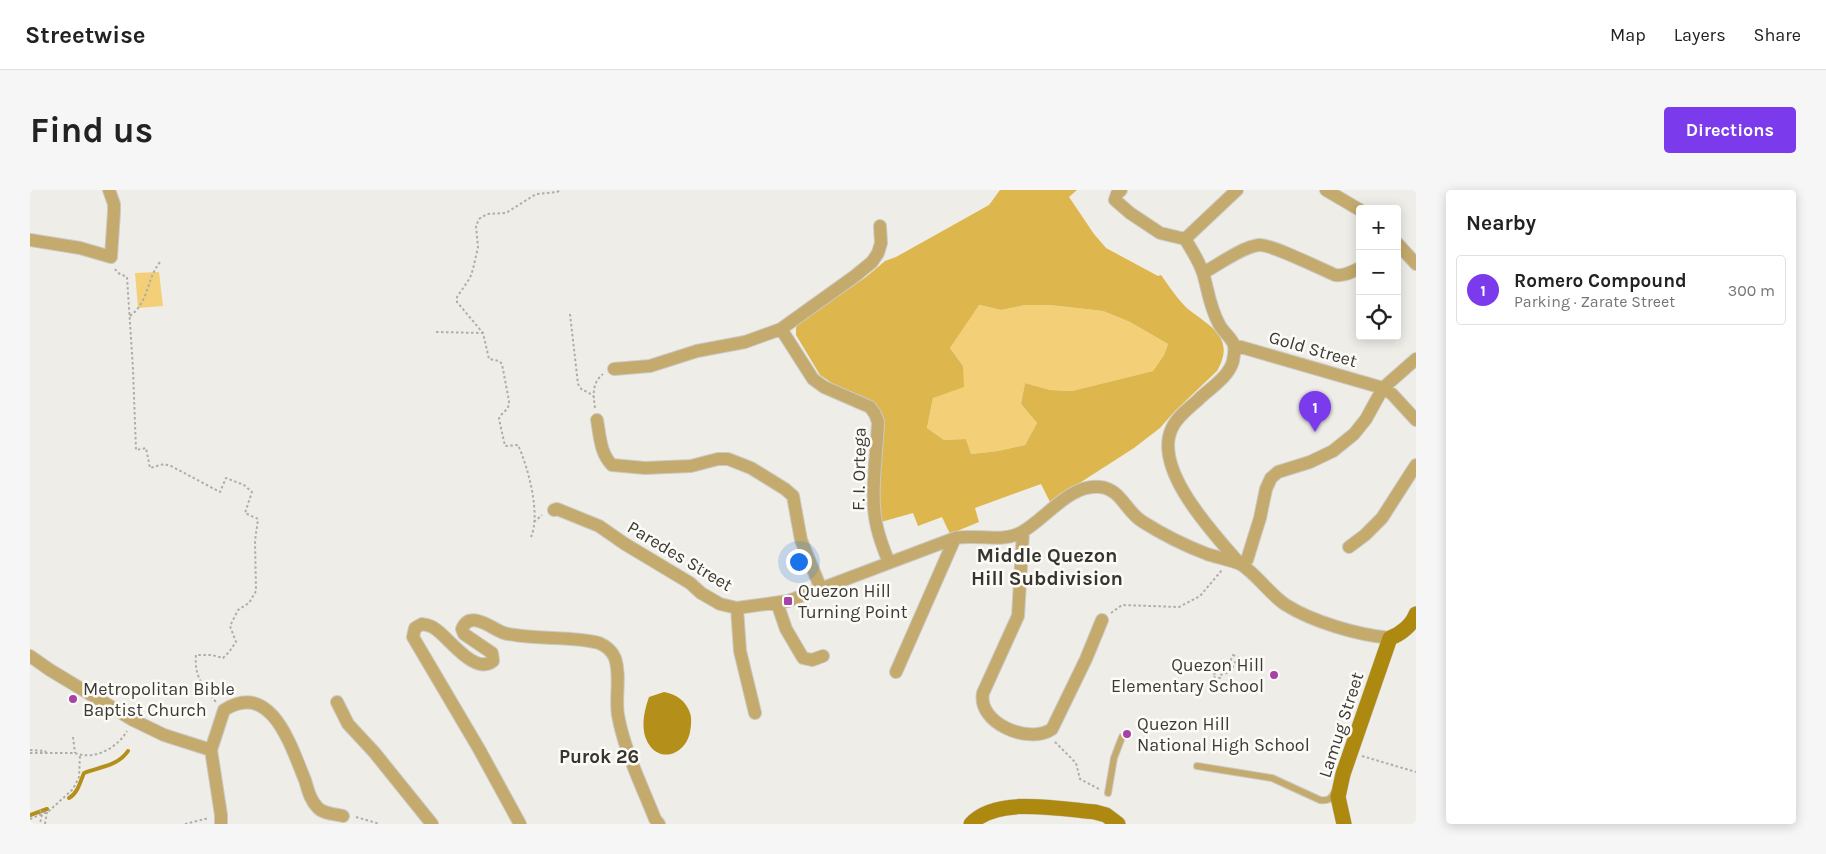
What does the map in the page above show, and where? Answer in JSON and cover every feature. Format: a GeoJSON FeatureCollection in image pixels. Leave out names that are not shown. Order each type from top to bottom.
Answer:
{"type":"FeatureCollection","features":[{"type":"Feature","properties":{"kind":"street"},"geometry":{"type":"LineString","coordinates":[[30,240],[80,248],[111,257],[114,204],[109,190]]}},
{"type":"Feature","properties":{"kind":"street"},"geometry":{"type":"LineString","coordinates":[[1121,190],[1115,200],[1130,214],[1160,234],[1185,239]]}},
{"type":"Feature","properties":{"kind":"street"},"geometry":{"type":"LineString","coordinates":[[1185,239],[1237,190]]}},
{"type":"Feature","properties":{"kind":"street"},"geometry":{"type":"LineString","coordinates":[[1326,190],[1356,208]]}},
{"type":"Feature","properties":{"kind":"street"},"geometry":{"type":"LineString","coordinates":[[614,369],[650,366],[697,351],[745,342],[781,329],[872,262],[881,243],[880,226]]}},
{"type":"Feature","properties":{"kind":"street"},"geometry":{"type":"LineString","coordinates":[[1185,239],[1202,273],[1212,308],[1219,324],[1234,345],[1232,364],[1224,376],[1182,415],[1172,427],[1168,458],[1177,481],[1220,542],[1240,564],[1285,604],[1320,620],[1370,636],[1390,638],[1400,634],[1415,618]]}},
{"type":"Feature","properties":{"kind":"street"},"geometry":{"type":"LineString","coordinates":[[1202,273],[1250,247],[1260,245],[1272,248],[1336,275],[1342,276],[1356,270]]}},
{"type":"Feature","properties":{"kind":"street"},"geometry":{"type":"LineString","coordinates":[[1401,249],[1416,264]]}},
{"type":"Feature","properties":{"kind":"street","name":"F. I. Ortega"},"geometry":{"type":"LineString","coordinates":[[781,329],[813,379],[824,387],[870,407],[876,414],[878,422],[874,507],[879,536],[889,563]]}},
{"type":"Feature","properties":{"kind":"street","name":"Gold Street"},"geometry":{"type":"LineString","coordinates":[[1234,345],[1383,388],[1392,394],[1416,420]]}},
{"type":"Feature","properties":{"kind":"street"},"geometry":{"type":"LineString","coordinates":[[1102,620],[1055,724],[1046,733],[1027,734],[1011,729],[989,716],[981,702],[986,685],[1018,616],[1023,532],[1065,499],[1089,487],[1100,487],[1110,489],[1116,493],[1133,514],[1148,525],[1187,546],[1240,564],[1247,560],[1260,518],[1266,489],[1271,478],[1278,472],[1310,462],[1333,452],[1354,434],[1366,419],[1383,388],[1416,359]]}},
{"type":"Feature","properties":{"kind":"street"},"geometry":{"type":"LineString","coordinates":[[597,420],[603,452],[612,466],[645,468],[681,467],[718,459],[728,459],[751,468],[786,489],[793,496],[801,540],[822,589]]}},
{"type":"Feature","properties":{"kind":"street"},"geometry":{"type":"LineString","coordinates":[[1349,547],[1365,535],[1382,518],[1416,465]]}},
{"type":"Feature","properties":{"kind":"street","name":"Paredes Street"},"geometry":{"type":"LineString","coordinates":[[548,513],[558,509],[598,526],[690,583],[701,593],[720,604],[737,608],[788,601],[955,538],[968,536],[1002,537],[1013,536],[1023,532]]}},
{"type":"Feature","properties":{"kind":"street"},"geometry":{"type":"LineString","coordinates":[[896,672],[955,538]]}},
{"type":"Feature","properties":{"kind":"street"},"geometry":{"type":"LineString","coordinates":[[777,603],[786,629],[802,658],[812,660],[823,656]]}},
{"type":"Feature","properties":{"kind":"street"},"geometry":{"type":"LineString","coordinates":[[737,608],[740,651],[754,713]]}},
{"type":"Feature","properties":{"kind":"street"},"geometry":{"type":"LineString","coordinates":[[520,824],[479,749],[413,637],[415,628],[422,624],[434,628],[456,649],[483,666],[492,661],[492,653],[464,634],[462,630],[464,624],[468,622],[481,621],[506,634],[587,641],[600,644],[609,649],[615,658],[618,673],[618,713],[622,733],[655,819],[659,824]]}},
{"type":"Feature","properties":{"kind":"street","name":"Lamug Street"},"geometry":{"type":"LineString","coordinates":[[1344,824],[1338,797],[1343,774],[1390,638]]}},
{"type":"Feature","properties":{"kind":"street"},"geometry":{"type":"LineString","coordinates":[[30,656],[133,720],[164,735],[211,750]]}},
{"type":"Feature","properties":{"kind":"street"},"geometry":{"type":"LineString","coordinates":[[221,819],[211,750],[224,710],[233,704],[246,702],[258,704],[270,713],[281,726],[309,795],[316,807],[322,811],[343,816]]}},
{"type":"Feature","properties":{"kind":"street"},"geometry":{"type":"LineString","coordinates":[[336,702],[348,724],[374,752],[432,824]]}},
{"type":"Feature","properties":{"kind":"street"},"geometry":{"type":"LineString","coordinates":[[972,824],[982,815],[1024,806],[1104,811],[1118,824]]}},
{"type":"Feature","properties":{"kind":"lane"},"geometry":{"type":"LineString","coordinates":[[1108,794],[1114,758],[1122,738]]}},
{"type":"Feature","properties":{"kind":"lane"},"geometry":{"type":"LineString","coordinates":[[1197,766],[1272,778],[1320,800],[1332,798],[1343,774]]}},
{"type":"Feature","properties":{"kind":"path"},"geometry":{"type":"LineString","coordinates":[[531,537],[534,522],[534,506],[522,454],[518,445],[505,446],[499,419],[508,408],[509,401],[502,364],[498,360],[489,359],[483,333],[457,302],[473,269],[478,246],[476,226],[479,219],[487,214],[506,213],[536,194],[561,190]]}},
{"type":"Feature","properties":{"kind":"path"},"geometry":{"type":"LineString","coordinates":[[111,257],[118,273],[126,277],[130,317],[136,450],[146,448],[150,468],[164,464],[171,466],[220,492],[226,478],[244,485],[252,492],[245,513],[258,519],[255,542],[256,591],[249,603],[238,610],[230,626],[236,642],[229,652],[223,658],[212,655],[196,655],[195,666],[201,685],[224,710]]}},
{"type":"Feature","properties":{"kind":"path"},"geometry":{"type":"LineString","coordinates":[[130,317],[140,308],[156,267],[161,261]]}},
{"type":"Feature","properties":{"kind":"path"},"geometry":{"type":"LineString","coordinates":[[570,314],[578,384],[582,390],[594,397]]}},
{"type":"Feature","properties":{"kind":"path"},"geometry":{"type":"LineString","coordinates":[[436,332],[483,333]]}},
{"type":"Feature","properties":{"kind":"path"},"geometry":{"type":"LineString","coordinates":[[597,420],[594,397],[596,381],[602,374]]}},
{"type":"Feature","properties":{"kind":"path"},"geometry":{"type":"LineString","coordinates":[[534,522],[548,513]]}},
{"type":"Feature","properties":{"kind":"path"},"geometry":{"type":"LineString","coordinates":[[1122,605],[1179,607],[1200,596],[1223,568]]}},
{"type":"Feature","properties":{"kind":"path"},"geometry":{"type":"LineString","coordinates":[[1233,655],[1238,657],[1230,672],[1220,675],[1220,678],[1213,677],[1216,671],[1227,668],[1233,655]]}},
{"type":"Feature","properties":{"kind":"path"},"geometry":{"type":"LineString","coordinates":[[30,752],[45,751],[46,753],[75,753],[80,755],[104,752],[121,740],[131,724]]}},
{"type":"Feature","properties":{"kind":"path"},"geometry":{"type":"LineString","coordinates":[[1046,733],[1076,763],[1080,779],[1108,794]]}},
{"type":"Feature","properties":{"kind":"path"},"geometry":{"type":"LineString","coordinates":[[73,736],[75,753]]}},
{"type":"Feature","properties":{"kind":"path"},"geometry":{"type":"LineString","coordinates":[[30,819],[47,812],[67,796],[79,777],[80,755]]}},
{"type":"Feature","properties":{"kind":"path"},"geometry":{"type":"LineString","coordinates":[[1374,761],[1416,772]]}},
{"type":"Feature","properties":{"kind":"path"},"geometry":{"type":"LineString","coordinates":[[40,810],[42,814],[40,824]]}},
{"type":"Feature","properties":{"kind":"path"},"geometry":{"type":"LineString","coordinates":[[33,812],[34,817]]}},
{"type":"Feature","properties":{"kind":"path"},"geometry":{"type":"LineString","coordinates":[[46,824],[47,812]]}},
{"type":"Feature","properties":{"kind":"path"},"geometry":{"type":"LineString","coordinates":[[343,816],[360,817],[380,824]]}},
{"type":"Feature","properties":{"kind":"path"},"geometry":{"type":"LineString","coordinates":[[185,824],[221,819]]}},
{"type":"Feature","properties":{"kind":"shaded area"},"geometry":{"type":"Polygon","coordinates":[[[1000,190],[1077,190],[1069,197],[1094,234],[1106,248],[1158,276],[1161,275],[1184,305],[1218,334],[1224,350],[1222,360],[1217,371],[1160,428],[1134,448],[1050,502],[1041,484],[975,508],[979,522],[950,534],[942,517],[918,526],[913,513],[881,522],[879,457],[882,418],[820,375],[796,335],[796,328],[798,323],[866,277],[885,261],[896,257],[989,205],[1000,190]],[[979,305],[950,348],[963,366],[964,387],[933,398],[927,428],[944,440],[966,439],[971,454],[1025,445],[1037,423],[1021,404],[1025,383],[1050,390],[1072,391],[1153,371],[1164,355],[1168,344],[1130,322],[1103,311],[1050,305],[1025,305],[1001,310],[979,305]]]}},
{"type":"Feature","properties":{"kind":"shaded area"},"geometry":{"type":"Polygon","coordinates":[[[159,272],[163,306],[138,308],[135,273],[159,272]]]}},
{"type":"Feature","properties":{"kind":"shaded area"},"geometry":{"type":"Polygon","coordinates":[[[978,305],[1001,310],[1025,305],[1050,305],[1103,311],[1130,322],[1168,344],[1164,355],[1153,371],[1072,391],[1050,390],[1025,383],[1021,404],[1037,423],[1025,445],[971,454],[966,439],[944,440],[927,428],[933,398],[963,366],[950,348],[978,305]]]}},
{"type":"Feature","properties":{"kind":"shaded area"},"geometry":{"type":"Polygon","coordinates":[[[664,692],[676,696],[683,702],[691,715],[688,740],[678,751],[666,755],[653,749],[648,743],[643,726],[649,697],[664,692]]]}},
{"type":"Feature","properties":{"kind":"waterway"},"geometry":{"type":"LineString","coordinates":[[69,798],[77,790],[84,773],[114,763],[128,751]]}},
{"type":"Feature","properties":{"kind":"waterway"},"geometry":{"type":"LineString","coordinates":[[30,815],[47,809]]}},
{"type":"Feature","properties":{"kind":"place","name":"Romero Compound"},"geometry":{"type":"Point","coordinates":[1315,432]}},
{"type":"Feature","properties":{"kind":"place","name":"Quezon Hill Turning Point"},"geometry":{"type":"Point","coordinates":[788,601]}},
{"type":"Feature","properties":{"kind":"place","name":"Quezon Hill Elementary School"},"geometry":{"type":"Point","coordinates":[1274,675]}},
{"type":"Feature","properties":{"kind":"place","name":"Metropolitan Bible Baptist Church"},"geometry":{"type":"Point","coordinates":[73,699]}},
{"type":"Feature","properties":{"kind":"place","name":"Quezon Hill National High School"},"geometry":{"type":"Point","coordinates":[1127,734]}},
{"type":"Feature","properties":{"kind":"district","name":"Middle Quezon Hill Subdivision"},"geometry":{"type":"Point","coordinates":[1047,566]}},
{"type":"Feature","properties":{"kind":"district","name":"Purok 26"},"geometry":{"type":"Point","coordinates":[599,756]}}]}
